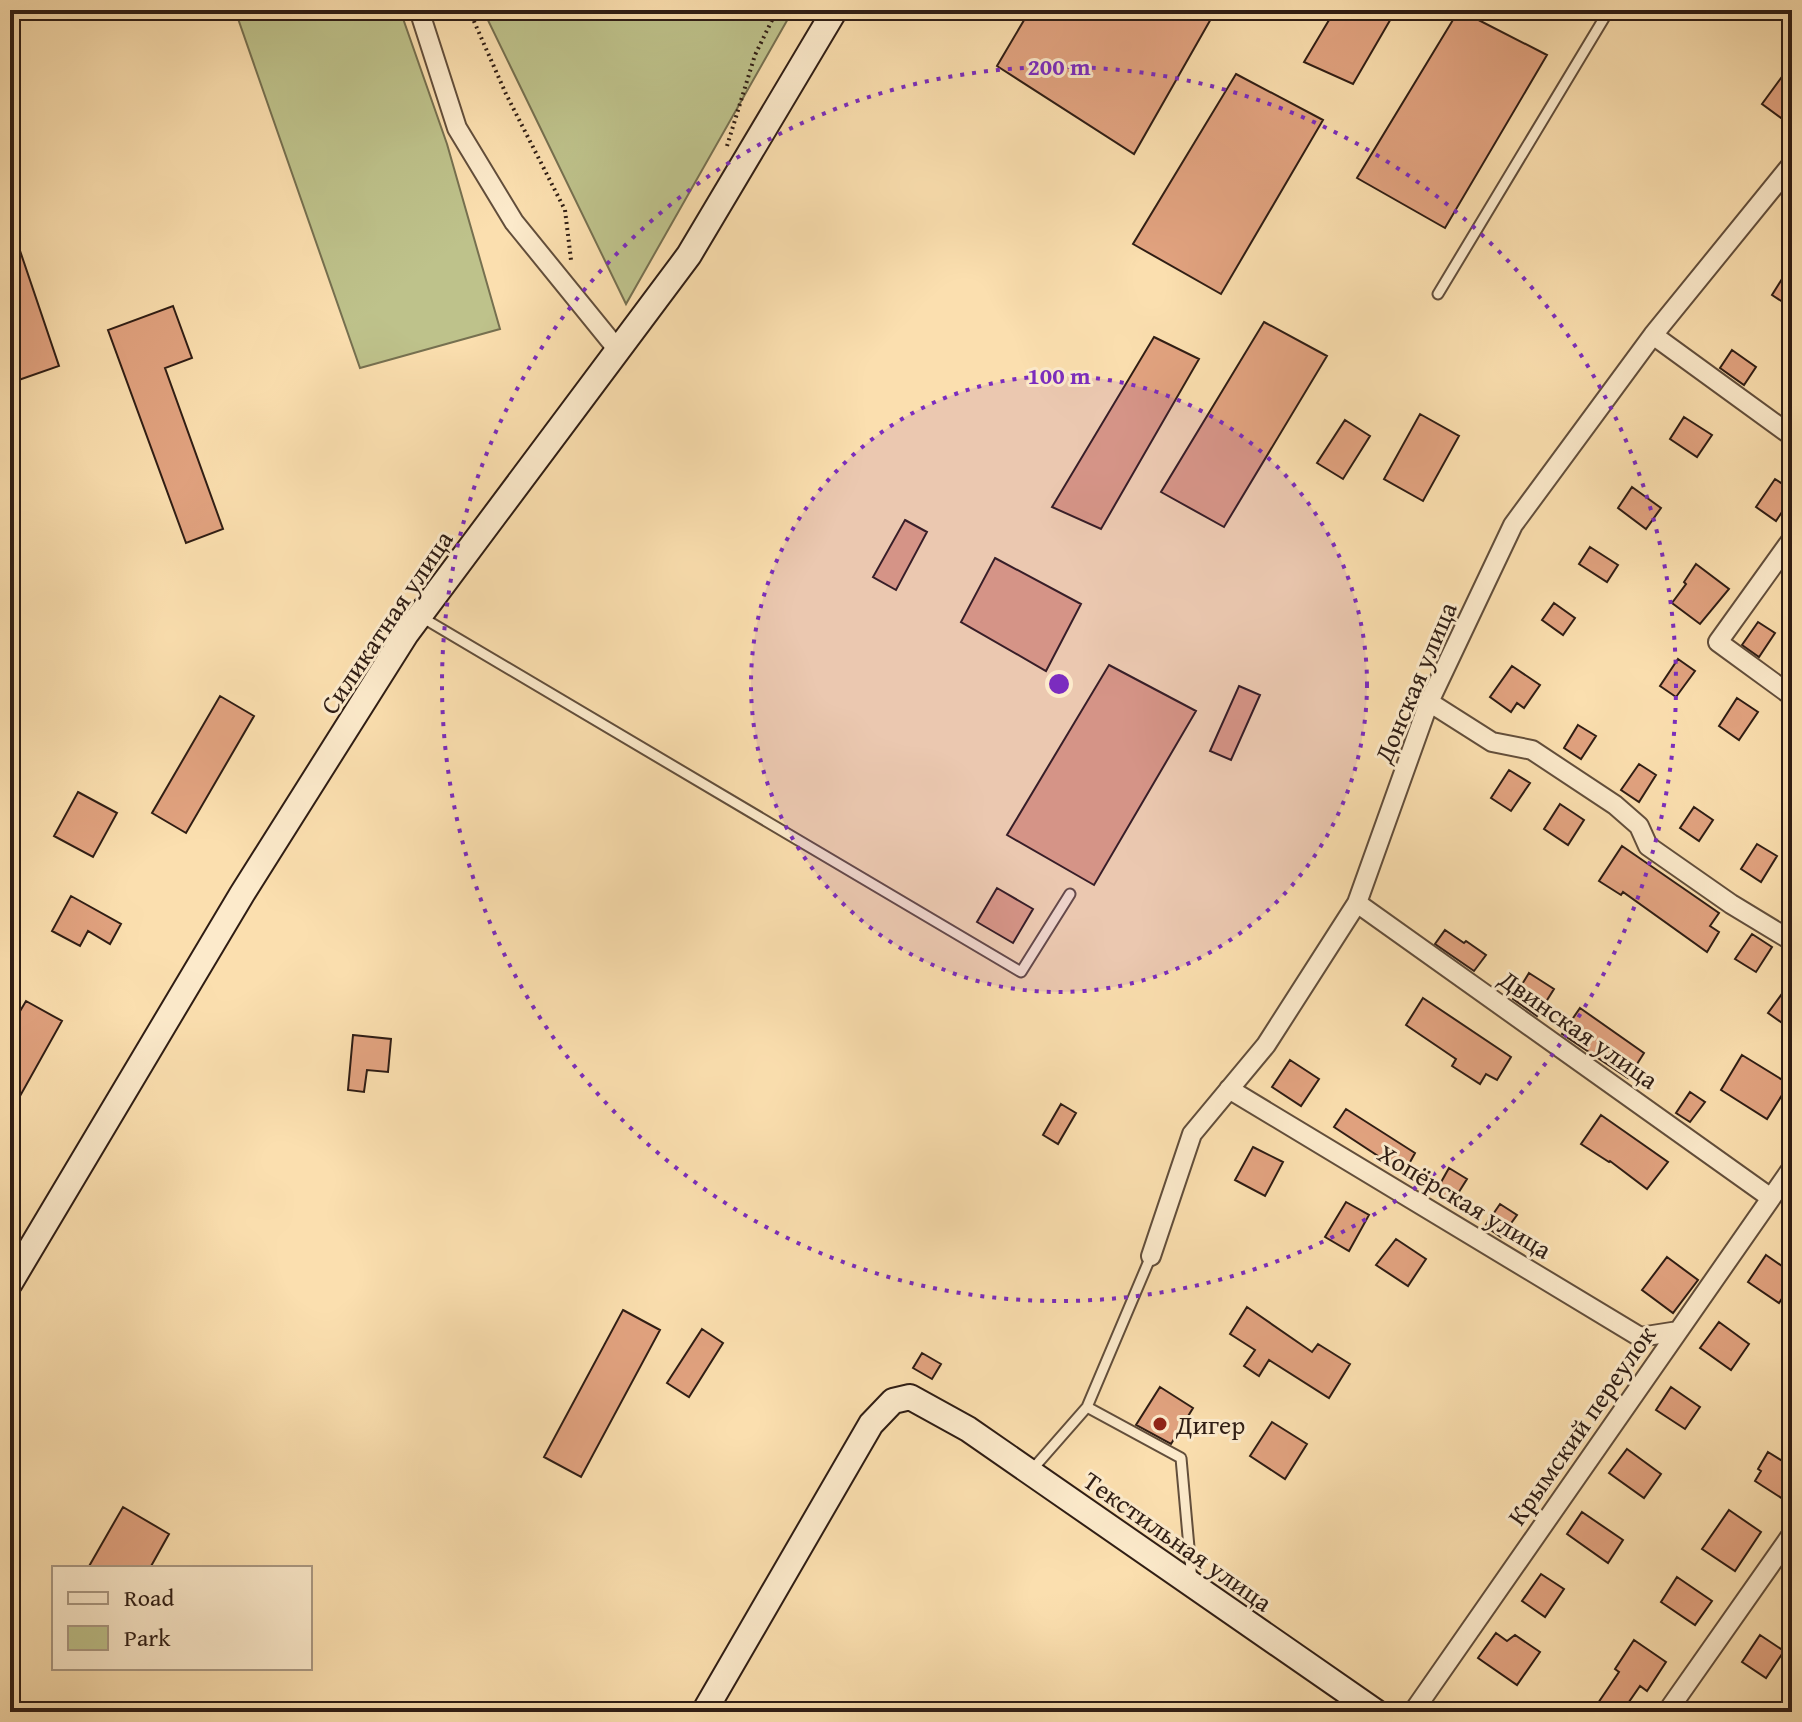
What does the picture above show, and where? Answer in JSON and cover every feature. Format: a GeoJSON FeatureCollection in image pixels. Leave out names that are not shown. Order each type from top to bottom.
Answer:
{"type":"FeatureCollection","features":[{"type":"Feature","properties":{"kind":"street"},"geometry":{"type":"LineString","coordinates":[[419,10],[457,128],[514,222],[618,350]]}},
{"type":"Feature","properties":{"kind":"street","name":"Силикатная улица"},"geometry":{"type":"LineString","coordinates":[[11,1280],[242,894],[420,616],[689,255],[835,10]]}},
{"type":"Feature","properties":{"kind":"street","name":"Донская улица"},"geometry":{"type":"LineString","coordinates":[[1151,1256],[1192,1134],[1266,1045],[1357,903],[1429,702],[1513,525],[1653,335],[1792,164]]}},
{"type":"Feature","properties":{"kind":"street"},"geometry":{"type":"LineString","coordinates":[[1653,335],[1792,436]]}},
{"type":"Feature","properties":{"kind":"street"},"geometry":{"type":"LineString","coordinates":[[1792,539],[1718,642],[1792,696]]}},
{"type":"Feature","properties":{"kind":"street"},"geometry":{"type":"LineString","coordinates":[[1429,702],[1492,742],[1532,750],[1615,805],[1639,826],[1648,846],[1731,904],[1792,941]]}},
{"type":"Feature","properties":{"kind":"street","name":"Двинская улица"},"geometry":{"type":"LineString","coordinates":[[1357,903],[1771,1198]]}},
{"type":"Feature","properties":{"kind":"street","name":"Хопёрская улица"},"geometry":{"type":"LineString","coordinates":[[1229,1089],[1640,1337],[1678,1331]]}},
{"type":"Feature","properties":{"kind":"street","name":"Крымский переулок"},"geometry":{"type":"LineString","coordinates":[[1413,1712],[1792,1168]]}},
{"type":"Feature","properties":{"kind":"street","name":"Текстильная улица"},"geometry":{"type":"LineString","coordinates":[[704,1712],[871,1424],[893,1401],[910,1397],[968,1429],[1376,1712]]}},
{"type":"Feature","properties":{"kind":"street"},"geometry":{"type":"LineString","coordinates":[[1667,1712],[1792,1534]]}},
{"type":"Feature","properties":{"kind":"lane"},"geometry":{"type":"LineString","coordinates":[[1438,294],[1609,10]]}},
{"type":"Feature","properties":{"kind":"lane"},"geometry":{"type":"LineString","coordinates":[[420,616],[1021,972],[1070,894]]}},
{"type":"Feature","properties":{"kind":"lane"},"geometry":{"type":"LineString","coordinates":[[1030,1472],[1087,1407],[1151,1256]]}},
{"type":"Feature","properties":{"kind":"lane"},"geometry":{"type":"LineString","coordinates":[[1087,1407],[1181,1458],[1192,1585]]}},
{"type":"Feature","properties":{"kind":"path"},"geometry":{"type":"LineString","coordinates":[[469,10],[506,94],[565,210],[575,298]]}},
{"type":"Feature","properties":{"kind":"path"},"geometry":{"type":"LineString","coordinates":[[726,147],[755,55],[777,10]]}},
{"type":"Feature","properties":{"kind":"green space"},"geometry":{"type":"Polygon","coordinates":[[[235,10],[400,10],[447,144],[500,329],[360,368],[235,10]]]}},
{"type":"Feature","properties":{"kind":"green space"},"geometry":{"type":"Polygon","coordinates":[[[483,10],[793,10],[626,304],[483,10]]]}},
{"type":"Feature","properties":{"kind":"building"},"geometry":{"type":"Polygon","coordinates":[[[1030,10],[1216,10],[1134,154],[997,66],[1030,10]]]}},
{"type":"Feature","properties":{"kind":"building"},"geometry":{"type":"Polygon","coordinates":[[[1335,10],[1396,10],[1353,84],[1304,62],[1335,10]]]}},
{"type":"Feature","properties":{"kind":"building"},"geometry":{"type":"Polygon","coordinates":[[[1459,10],[1547,55],[1445,228],[1357,178],[1459,10]]]}},
{"type":"Feature","properties":{"kind":"building"},"geometry":{"type":"Polygon","coordinates":[[[1792,63],[1792,126],[1762,104],[1792,63]]]}},
{"type":"Feature","properties":{"kind":"building"},"geometry":{"type":"Polygon","coordinates":[[[1236,74],[1323,120],[1221,294],[1133,244],[1236,74]]]}},
{"type":"Feature","properties":{"kind":"building"},"geometry":{"type":"Polygon","coordinates":[[[10,230],[13,230],[59,366],[10,383],[10,230]]]}},
{"type":"Feature","properties":{"kind":"building"},"geometry":{"type":"Polygon","coordinates":[[[1792,263],[1792,308],[1772,295],[1792,263]]]}},
{"type":"Feature","properties":{"kind":"building"},"geometry":{"type":"Polygon","coordinates":[[[173,306],[192,358],[165,368],[223,529],[186,543],[108,330],[173,306]]]}},
{"type":"Feature","properties":{"kind":"building"},"geometry":{"type":"Polygon","coordinates":[[[1264,322],[1327,356],[1224,527],[1161,492],[1264,322]]]}},
{"type":"Feature","properties":{"kind":"building"},"geometry":{"type":"Polygon","coordinates":[[[1154,337],[1199,359],[1101,529],[1052,507],[1154,337]]]}},
{"type":"Feature","properties":{"kind":"building"},"geometry":{"type":"Polygon","coordinates":[[[1732,350],[1756,367],[1744,385],[1720,368],[1732,350]]]}},
{"type":"Feature","properties":{"kind":"building"},"geometry":{"type":"Polygon","coordinates":[[[1420,414],[1459,436],[1423,501],[1384,479],[1420,414]]]}},
{"type":"Feature","properties":{"kind":"building"},"geometry":{"type":"Polygon","coordinates":[[[1684,417],[1712,435],[1697,457],[1670,439],[1684,417]]]}},
{"type":"Feature","properties":{"kind":"building"},"geometry":{"type":"Polygon","coordinates":[[[1345,420],[1370,436],[1343,479],[1317,463],[1345,420]]]}},
{"type":"Feature","properties":{"kind":"building"},"geometry":{"type":"Polygon","coordinates":[[[1775,479],[1792,490],[1792,497],[1776,521],[1756,507],[1775,479]]]}},
{"type":"Feature","properties":{"kind":"building"},"geometry":{"type":"Polygon","coordinates":[[[1632,487],[1661,508],[1646,529],[1618,508],[1632,487]]]}},
{"type":"Feature","properties":{"kind":"building"},"geometry":{"type":"Polygon","coordinates":[[[905,520],[927,532],[896,590],[873,577],[905,520]]]}},
{"type":"Feature","properties":{"kind":"building"},"geometry":{"type":"Polygon","coordinates":[[[1590,547],[1618,565],[1607,582],[1579,564],[1590,547]]]}},
{"type":"Feature","properties":{"kind":"building"},"geometry":{"type":"Polygon","coordinates":[[[995,558],[1081,604],[1046,671],[961,622],[995,558]]]}},
{"type":"Feature","properties":{"kind":"building"},"geometry":{"type":"Polygon","coordinates":[[[1696,564],[1729,589],[1700,624],[1672,603],[1696,564]]]}},
{"type":"Feature","properties":{"kind":"building"},"geometry":{"type":"Polygon","coordinates":[[[1554,603],[1575,618],[1563,635],[1542,620],[1554,603]]]}},
{"type":"Feature","properties":{"kind":"building"},"geometry":{"type":"Polygon","coordinates":[[[1758,622],[1775,633],[1759,657],[1742,645],[1758,622]]]}},
{"type":"Feature","properties":{"kind":"building"},"geometry":{"type":"Polygon","coordinates":[[[1678,659],[1695,671],[1676,697],[1660,686],[1678,659]]]}},
{"type":"Feature","properties":{"kind":"building"},"geometry":{"type":"Polygon","coordinates":[[[1109,665],[1196,711],[1094,885],[1007,835],[1109,665]]]}},
{"type":"Feature","properties":{"kind":"building"},"geometry":{"type":"Polygon","coordinates":[[[1512,666],[1540,685],[1524,708],[1517,703],[1511,712],[1490,697],[1512,666]]]}},
{"type":"Feature","properties":{"kind":"building"},"geometry":{"type":"Polygon","coordinates":[[[1239,686],[1260,695],[1231,760],[1210,751],[1239,686]]]}},
{"type":"Feature","properties":{"kind":"building"},"geometry":{"type":"Polygon","coordinates":[[[220,696],[254,716],[186,833],[152,813],[220,696]]]}},
{"type":"Feature","properties":{"kind":"building"},"geometry":{"type":"Polygon","coordinates":[[[1737,698],[1758,712],[1739,740],[1719,726],[1737,698]]]}},
{"type":"Feature","properties":{"kind":"building"},"geometry":{"type":"Polygon","coordinates":[[[1578,725],[1596,736],[1581,759],[1564,748],[1578,725]]]}},
{"type":"Feature","properties":{"kind":"building"},"geometry":{"type":"Polygon","coordinates":[[[1639,764],[1656,775],[1639,802],[1621,790],[1639,764]]]}},
{"type":"Feature","properties":{"kind":"building"},"geometry":{"type":"Polygon","coordinates":[[[1509,770],[1530,783],[1511,811],[1491,798],[1509,770]]]}},
{"type":"Feature","properties":{"kind":"building"},"geometry":{"type":"Polygon","coordinates":[[[78,792],[117,813],[93,857],[54,836],[78,792]]]}},
{"type":"Feature","properties":{"kind":"building"},"geometry":{"type":"Polygon","coordinates":[[[1560,804],[1584,820],[1568,845],[1544,829],[1560,804]]]}},
{"type":"Feature","properties":{"kind":"building"},"geometry":{"type":"Polygon","coordinates":[[[1694,807],[1713,820],[1699,841],[1680,828],[1694,807]]]}},
{"type":"Feature","properties":{"kind":"building"},"geometry":{"type":"Polygon","coordinates":[[[1757,844],[1777,856],[1761,882],[1741,869],[1757,844]]]}},
{"type":"Feature","properties":{"kind":"building"},"geometry":{"type":"Polygon","coordinates":[[[1622,846],[1719,913],[1710,926],[1719,932],[1707,952],[1623,892],[1621,895],[1599,881],[1622,846]]]}},
{"type":"Feature","properties":{"kind":"building"},"geometry":{"type":"Polygon","coordinates":[[[997,888],[1033,909],[1013,943],[977,922],[997,888]]]}},
{"type":"Feature","properties":{"kind":"building"},"geometry":{"type":"Polygon","coordinates":[[[71,896],[121,924],[110,944],[88,931],[80,946],[52,931],[71,896]]]}},
{"type":"Feature","properties":{"kind":"building"},"geometry":{"type":"Polygon","coordinates":[[[1445,930],[1486,955],[1474,971],[1435,944],[1445,930]]]}},
{"type":"Feature","properties":{"kind":"building"},"geometry":{"type":"Polygon","coordinates":[[[1752,934],[1772,947],[1756,972],[1735,959],[1752,934]]]}},
{"type":"Feature","properties":{"kind":"building"},"geometry":{"type":"Polygon","coordinates":[[[1529,973],[1554,989],[1537,1016],[1513,999],[1529,973]]]}},
{"type":"Feature","properties":{"kind":"building"},"geometry":{"type":"Polygon","coordinates":[[[1792,980],[1792,1030],[1768,1013],[1792,980]]]}},
{"type":"Feature","properties":{"kind":"building"},"geometry":{"type":"Polygon","coordinates":[[[1423,998],[1511,1057],[1497,1080],[1486,1074],[1480,1084],[1452,1066],[1456,1059],[1406,1025],[1423,998]]]}},
{"type":"Feature","properties":{"kind":"building"},"geometry":{"type":"Polygon","coordinates":[[[26,1001],[62,1021],[10,1114],[10,1028],[26,1001]]]}},
{"type":"Feature","properties":{"kind":"building"},"geometry":{"type":"Polygon","coordinates":[[[1580,1008],[1644,1053],[1628,1078],[1562,1034],[1580,1008]]]}},
{"type":"Feature","properties":{"kind":"building"},"geometry":{"type":"Polygon","coordinates":[[[353,1035],[391,1039],[388,1072],[367,1070],[364,1092],[348,1090],[353,1035]]]}},
{"type":"Feature","properties":{"kind":"building"},"geometry":{"type":"Polygon","coordinates":[[[1742,1055],[1789,1084],[1767,1119],[1721,1090],[1742,1055]]]}},
{"type":"Feature","properties":{"kind":"building"},"geometry":{"type":"Polygon","coordinates":[[[1290,1060],[1319,1079],[1301,1106],[1272,1087],[1290,1060]]]}},
{"type":"Feature","properties":{"kind":"building"},"geometry":{"type":"Polygon","coordinates":[[[1690,1092],[1705,1102],[1690,1122],[1676,1113],[1690,1092]]]}},
{"type":"Feature","properties":{"kind":"building"},"geometry":{"type":"Polygon","coordinates":[[[1061,1104],[1076,1113],[1058,1144],[1043,1135],[1061,1104]]]}},
{"type":"Feature","properties":{"kind":"building"},"geometry":{"type":"Polygon","coordinates":[[[1346,1109],[1415,1153],[1404,1173],[1334,1127],[1346,1109]]]}},
{"type":"Feature","properties":{"kind":"building"},"geometry":{"type":"Polygon","coordinates":[[[1601,1115],[1668,1162],[1647,1189],[1581,1144],[1601,1115]]]}},
{"type":"Feature","properties":{"kind":"building"},"geometry":{"type":"Polygon","coordinates":[[[1253,1147],[1283,1162],[1265,1196],[1235,1180],[1253,1147]]]}},
{"type":"Feature","properties":{"kind":"building"},"geometry":{"type":"Polygon","coordinates":[[[1449,1168],[1467,1179],[1452,1203],[1435,1193],[1449,1168]]]}},
{"type":"Feature","properties":{"kind":"building"},"geometry":{"type":"Polygon","coordinates":[[[1346,1202],[1369,1215],[1349,1251],[1325,1237],[1346,1202]]]}},
{"type":"Feature","properties":{"kind":"building"},"geometry":{"type":"Polygon","coordinates":[[[1500,1204],[1517,1215],[1501,1237],[1485,1226],[1500,1204]]]}},
{"type":"Feature","properties":{"kind":"building"},"geometry":{"type":"Polygon","coordinates":[[[1396,1239],[1426,1259],[1408,1286],[1376,1265],[1396,1239]]]}},
{"type":"Feature","properties":{"kind":"building"},"geometry":{"type":"Polygon","coordinates":[[[1766,1255],[1792,1273],[1792,1299],[1785,1294],[1779,1303],[1748,1282],[1766,1255]]]}},
{"type":"Feature","properties":{"kind":"building"},"geometry":{"type":"Polygon","coordinates":[[[1667,1257],[1698,1280],[1673,1313],[1642,1290],[1667,1257]]]}},
{"type":"Feature","properties":{"kind":"building"},"geometry":{"type":"Polygon","coordinates":[[[1247,1307],[1312,1352],[1318,1344],[1350,1364],[1329,1398],[1269,1360],[1259,1376],[1244,1366],[1255,1350],[1230,1334],[1247,1307]]]}},
{"type":"Feature","properties":{"kind":"building"},"geometry":{"type":"Polygon","coordinates":[[[623,1310],[660,1330],[581,1477],[544,1457],[623,1310]]]}},
{"type":"Feature","properties":{"kind":"building"},"geometry":{"type":"Polygon","coordinates":[[[1719,1322],[1749,1344],[1731,1370],[1700,1348],[1719,1322]]]}},
{"type":"Feature","properties":{"kind":"building"},"geometry":{"type":"Polygon","coordinates":[[[702,1329],[723,1343],[689,1397],[667,1383],[702,1329]]]}},
{"type":"Feature","properties":{"kind":"building"},"geometry":{"type":"Polygon","coordinates":[[[922,1353],[941,1364],[932,1379],[913,1368],[922,1353]]]}},
{"type":"Feature","properties":{"kind":"building","name":"Дигер"},"geometry":{"type":"Polygon","coordinates":[[[1160,1387],[1193,1408],[1171,1444],[1136,1425],[1160,1387]]]}},
{"type":"Feature","properties":{"kind":"building"},"geometry":{"type":"Polygon","coordinates":[[[1671,1387],[1700,1407],[1685,1429],[1656,1410],[1671,1387]]]}},
{"type":"Feature","properties":{"kind":"building"},"geometry":{"type":"Polygon","coordinates":[[[1272,1422],[1307,1444],[1285,1479],[1250,1456],[1272,1422]]]}},
{"type":"Feature","properties":{"kind":"building"},"geometry":{"type":"Polygon","coordinates":[[[1627,1449],[1661,1474],[1644,1498],[1609,1473],[1627,1449]]]}},
{"type":"Feature","properties":{"kind":"building"},"geometry":{"type":"Polygon","coordinates":[[[1768,1452],[1792,1467],[1792,1485],[1783,1499],[1755,1481],[1768,1452]]]}},
{"type":"Feature","properties":{"kind":"building"},"geometry":{"type":"Polygon","coordinates":[[[123,1507],[169,1534],[151,1566],[89,1566],[123,1507]]]}},
{"type":"Feature","properties":{"kind":"building"},"geometry":{"type":"Polygon","coordinates":[[[1729,1510],[1761,1532],[1735,1571],[1702,1549],[1729,1510]]]}},
{"type":"Feature","properties":{"kind":"building"},"geometry":{"type":"Polygon","coordinates":[[[1582,1512],[1623,1540],[1608,1563],[1567,1534],[1582,1512]]]}},
{"type":"Feature","properties":{"kind":"building"},"geometry":{"type":"Polygon","coordinates":[[[1541,1574],[1564,1589],[1545,1617],[1522,1601],[1541,1574]]]}},
{"type":"Feature","properties":{"kind":"building"},"geometry":{"type":"Polygon","coordinates":[[[1677,1577],[1712,1601],[1695,1625],[1661,1602],[1677,1577]]]}},
{"type":"Feature","properties":{"kind":"building"},"geometry":{"type":"Polygon","coordinates":[[[1496,1633],[1507,1641],[1515,1635],[1540,1652],[1517,1685],[1478,1658],[1496,1633]]]}},
{"type":"Feature","properties":{"kind":"building"},"geometry":{"type":"Polygon","coordinates":[[[1760,1635],[1784,1651],[1766,1678],[1742,1662],[1760,1635]]]}},
{"type":"Feature","properties":{"kind":"building"},"geometry":{"type":"Polygon","coordinates":[[[1634,1640],[1666,1662],[1647,1691],[1640,1686],[1622,1712],[1592,1712],[1619,1672],[1615,1669],[1634,1640]]]}},
{"type":"Feature","properties":{"kind":"place","name":"Дигер"},"geometry":{"type":"Point","coordinates":[1160,1424]}}]}
